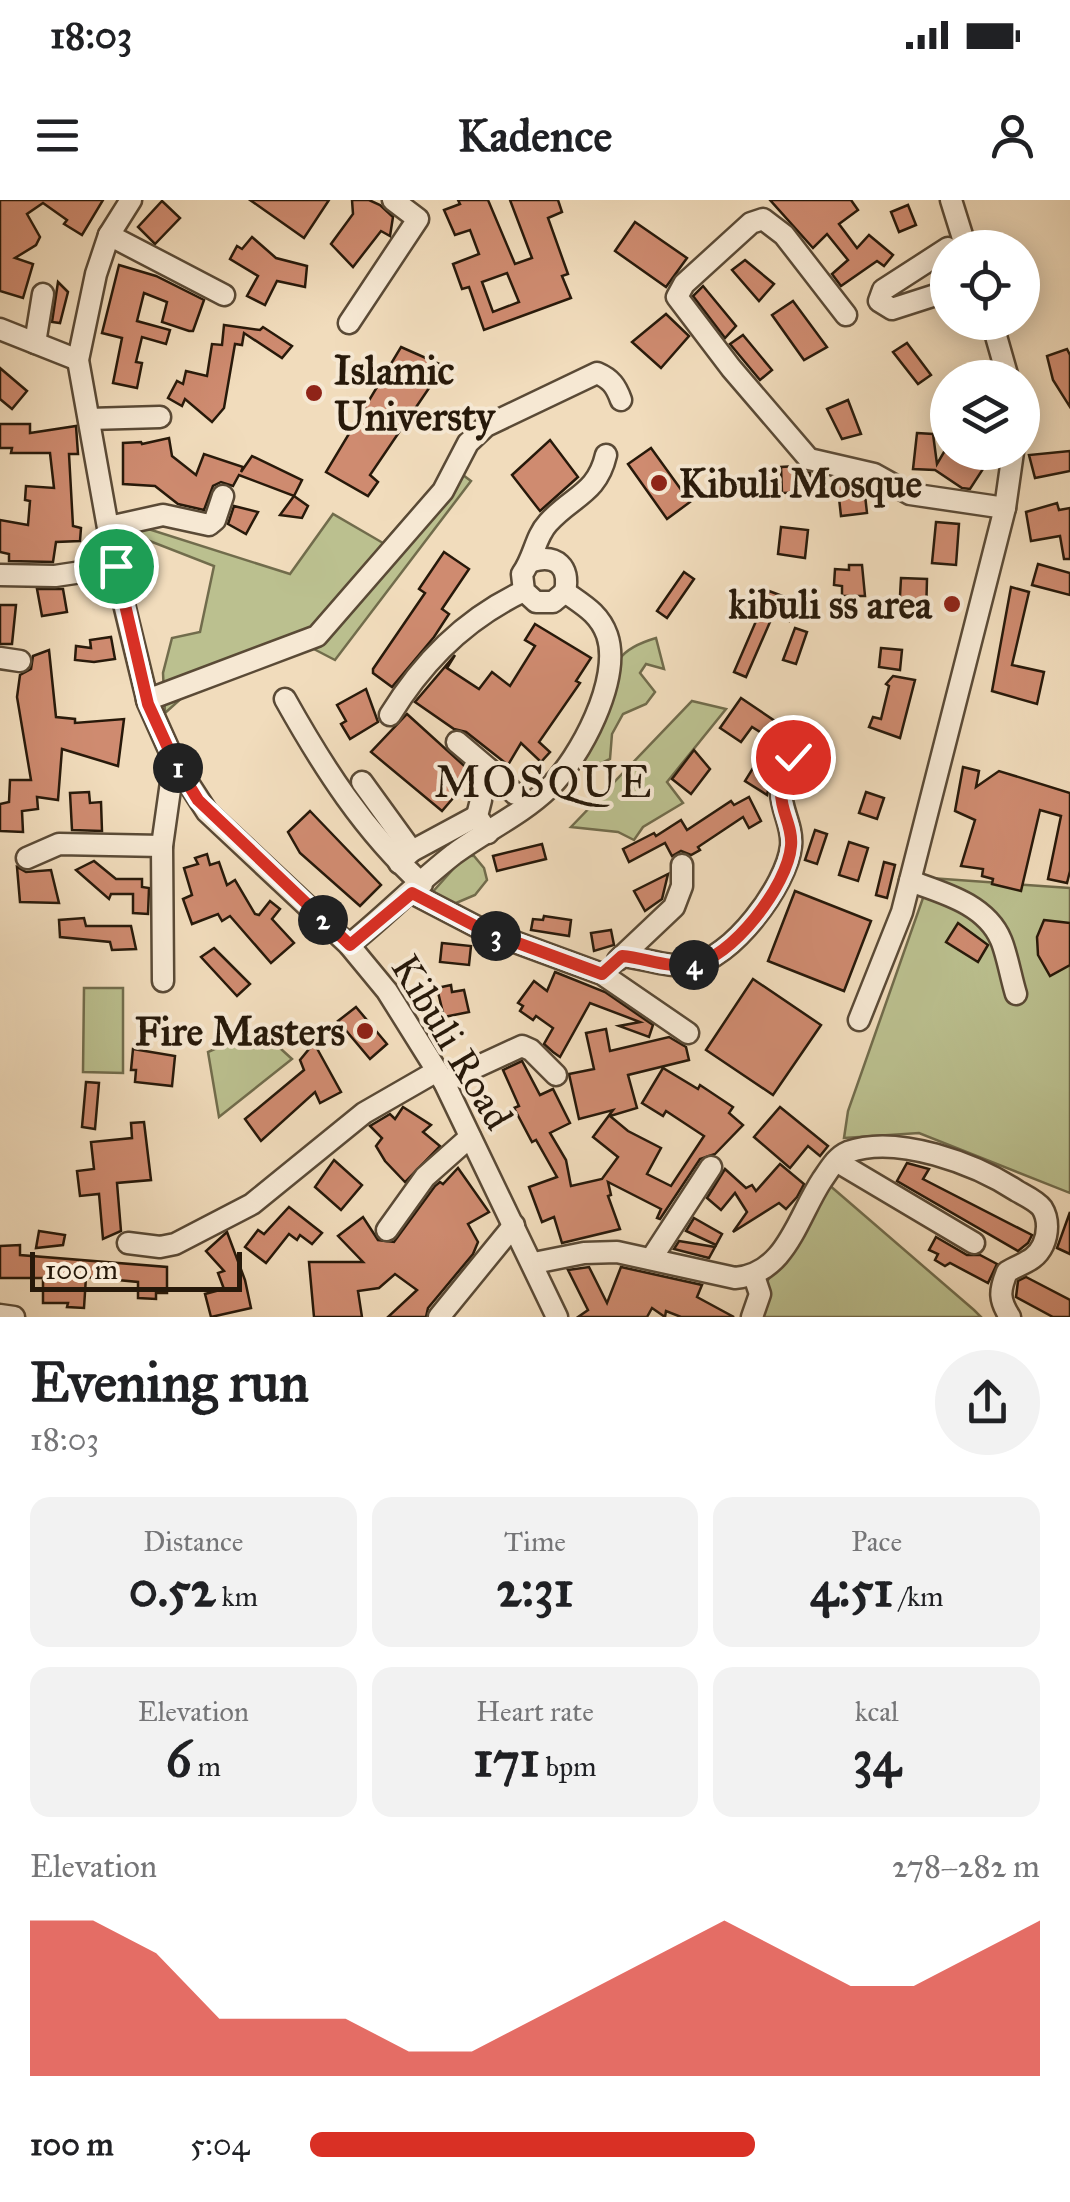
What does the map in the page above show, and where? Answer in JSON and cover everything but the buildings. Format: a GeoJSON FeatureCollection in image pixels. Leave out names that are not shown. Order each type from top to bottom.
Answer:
{"type":"FeatureCollection","features":[{"type":"Feature","properties":{"kind":"street"},"geometry":{"type":"LineString","coordinates":[[0,328],[78,360],[96,274],[109,235],[120,212],[132,200]]}},
{"type":"Feature","properties":{"kind":"street"},"geometry":{"type":"LineString","coordinates":[[350,322],[418,219],[393,200]]}},
{"type":"Feature","properties":{"kind":"street"},"geometry":{"type":"LineString","coordinates":[[952,200],[952,230]]}},
{"type":"Feature","properties":{"kind":"street"},"geometry":{"type":"LineString","coordinates":[[846,315],[784,235],[763,219],[752,223],[684,284],[677,298],[809,459],[874,474],[920,496],[1005,508]]}},
{"type":"Feature","properties":{"kind":"street"},"geometry":{"type":"LineString","coordinates":[[109,235],[224,296]]}},
{"type":"Feature","properties":{"kind":"street"},"geometry":{"type":"LineString","coordinates":[[930,261],[883,290],[879,302],[892,309],[930,296]]}},
{"type":"Feature","properties":{"kind":"street"},"geometry":{"type":"LineString","coordinates":[[35,343],[43,294]]}},
{"type":"Feature","properties":{"kind":"street","name":"Kibuli Road"},"geometry":{"type":"LineString","coordinates":[[78,360],[116,566],[148,700],[174,761],[207,812],[350,945],[387,991],[441,1077],[557,1317]]}},
{"type":"Feature","properties":{"kind":"street"},"geometry":{"type":"LineString","coordinates":[[148,700],[317,636],[443,490],[468,442],[486,426],[597,373],[608,377],[621,400]]}},
{"type":"Feature","properties":{"kind":"street"},"geometry":{"type":"LineString","coordinates":[[89,419],[160,417]]}},
{"type":"Feature","properties":{"kind":"street"},"geometry":{"type":"LineString","coordinates":[[532,560],[547,557],[561,563],[568,577],[565,592],[552,602],[536,602],[524,590],[522,574],[548,522],[594,486],[606,456]]}},
{"type":"Feature","properties":{"kind":"street"},"geometry":{"type":"LineString","coordinates":[[859,1020],[902,912],[1005,508],[1011,470]]}},
{"type":"Feature","properties":{"kind":"street"},"geometry":{"type":"LineString","coordinates":[[108,527],[163,515],[209,525],[216,520],[223,496]]}},
{"type":"Feature","properties":{"kind":"street"},"geometry":{"type":"LineString","coordinates":[[0,575],[55,576],[116,566]]}},
{"type":"Feature","properties":{"kind":"street"},"geometry":{"type":"LineString","coordinates":[[390,715],[414,676],[434,654],[466,625],[524,590]]}},
{"type":"Feature","properties":{"kind":"street"},"geometry":{"type":"LineString","coordinates":[[406,857],[482,824],[550,788],[591,731],[602,698],[610,650],[593,611],[565,592]]}},
{"type":"Feature","properties":{"kind":"street"},"geometry":{"type":"LineString","coordinates":[[285,700],[330,777],[406,857]]}},
{"type":"Feature","properties":{"kind":"street"},"geometry":{"type":"LineString","coordinates":[[457,742],[515,794]]}},
{"type":"Feature","properties":{"kind":"street"},"geometry":{"type":"LineString","coordinates":[[622,956],[666,964],[698,964],[758,917],[785,870],[792,847],[790,824],[780,794],[793,757]]}},
{"type":"Feature","properties":{"kind":"street"},"geometry":{"type":"LineString","coordinates":[[162,981],[162,846],[174,761]]}},
{"type":"Feature","properties":{"kind":"street"},"geometry":{"type":"LineString","coordinates":[[350,945],[417,889],[482,824],[479,783],[490,770]]}},
{"type":"Feature","properties":{"kind":"street"},"geometry":{"type":"LineString","coordinates":[[362,782],[406,857],[417,889],[485,931],[602,974],[688,1033]]}},
{"type":"Feature","properties":{"kind":"street"},"geometry":{"type":"LineString","coordinates":[[27,858],[59,844],[162,846]]}},
{"type":"Feature","properties":{"kind":"street"},"geometry":{"type":"LineString","coordinates":[[602,974],[674,906],[682,886],[682,865]]}},
{"type":"Feature","properties":{"kind":"street"},"geometry":{"type":"LineString","coordinates":[[910,881],[959,898],[983,915],[1002,940],[1016,994]]}},
{"type":"Feature","properties":{"kind":"street"},"geometry":{"type":"LineString","coordinates":[[128,1242],[160,1248],[175,1244],[252,1204],[364,1113],[441,1077],[522,1046],[556,1075]]}},
{"type":"Feature","properties":{"kind":"street"},"geometry":{"type":"LineString","coordinates":[[387,1230],[425,1177],[470,1138]]}},
{"type":"Feature","properties":{"kind":"street"},"geometry":{"type":"LineString","coordinates":[[534,1263],[617,1252],[735,1278],[754,1276],[780,1255],[808,1201],[836,1161],[847,1152],[920,1149],[996,1177],[1042,1206],[1048,1223],[1043,1244],[1031,1262],[1007,1272],[1000,1290],[1010,1317]]}},
{"type":"Feature","properties":{"kind":"street"},"geometry":{"type":"LineString","coordinates":[[836,1161],[974,1242]]}},
{"type":"Feature","properties":{"kind":"street"},"geometry":{"type":"LineString","coordinates":[[651,1259],[711,1167]]}},
{"type":"Feature","properties":{"kind":"street"},"geometry":{"type":"LineString","coordinates":[[438,1317],[514,1225]]}},
{"type":"Feature","properties":{"kind":"street"},"geometry":{"type":"LineString","coordinates":[[752,1317],[760,1294],[754,1276]]}},
{"type":"Feature","properties":{"kind":"street"},"geometry":{"type":"LineString","coordinates":[[0,1315],[14,1317]]}},
{"type":"Feature","properties":{"kind":"green space"},"geometry":{"type":"Polygon","coordinates":[[[451,466],[471,481],[335,660],[308,646],[185,695],[165,713],[163,673],[172,638],[200,632],[214,566],[124,531],[120,520],[290,574],[333,514],[383,543],[451,466]]]}},
{"type":"Feature","properties":{"kind":"green space"},"geometry":{"type":"Polygon","coordinates":[[[656,638],[664,669],[646,664],[640,673],[655,692],[646,704],[623,714],[612,734],[610,759],[587,770],[575,756],[603,726],[618,662],[637,645],[656,638]]]}},
{"type":"Feature","properties":{"kind":"green space"},"geometry":{"type":"Polygon","coordinates":[[[692,701],[726,709],[667,782],[683,803],[643,827],[634,840],[618,832],[571,827],[692,701]]]}},
{"type":"Feature","properties":{"kind":"green space"},"geometry":{"type":"Polygon","coordinates":[[[456,855],[474,856],[484,868],[487,880],[475,895],[449,906],[430,895],[454,868],[456,855]]]}},
{"type":"Feature","properties":{"kind":"green space"},"geometry":{"type":"Polygon","coordinates":[[[930,878],[1070,888],[1070,1193],[919,1133],[844,1138],[848,1111],[930,878]]]}},
{"type":"Feature","properties":{"kind":"green space"},"geometry":{"type":"Polygon","coordinates":[[[84,988],[123,988],[123,1073],[83,1072],[84,988]]]}},
{"type":"Feature","properties":{"kind":"green space"},"geometry":{"type":"Polygon","coordinates":[[[259,1029],[292,1059],[219,1117],[208,1052],[259,1029]]]}},
{"type":"Feature","properties":{"kind":"green space"},"geometry":{"type":"Polygon","coordinates":[[[828,1184],[974,1310],[981,1317],[745,1317],[828,1184]]]}},
{"type":"Feature","properties":{"kind":"place","name":"Islamic Universty"},"geometry":{"type":"Point","coordinates":[314,393]}},
{"type":"Feature","properties":{"kind":"place","name":"Kibuli Mosque"},"geometry":{"type":"Point","coordinates":[659,483]}},
{"type":"Feature","properties":{"kind":"place","name":"kibuli ss area"},"geometry":{"type":"Point","coordinates":[952,604]}},
{"type":"Feature","properties":{"kind":"place","name":"Fire Masters"},"geometry":{"type":"Point","coordinates":[365,1031]}},
{"type":"Feature","properties":{"kind":"district","name":"MOSQUE"},"geometry":{"type":"Point","coordinates":[544,781]}},
{"type":"Feature","properties":{"kind":"route"},"geometry":{"type":"LineString","coordinates":[[116,566],[148,704],[174,761],[198,800],[350,945],[412,893],[485,931],[602,974],[622,956],[666,964],[698,964],[758,917],[785,870],[792,847],[790,824],[780,794],[793,757]]}}]}
